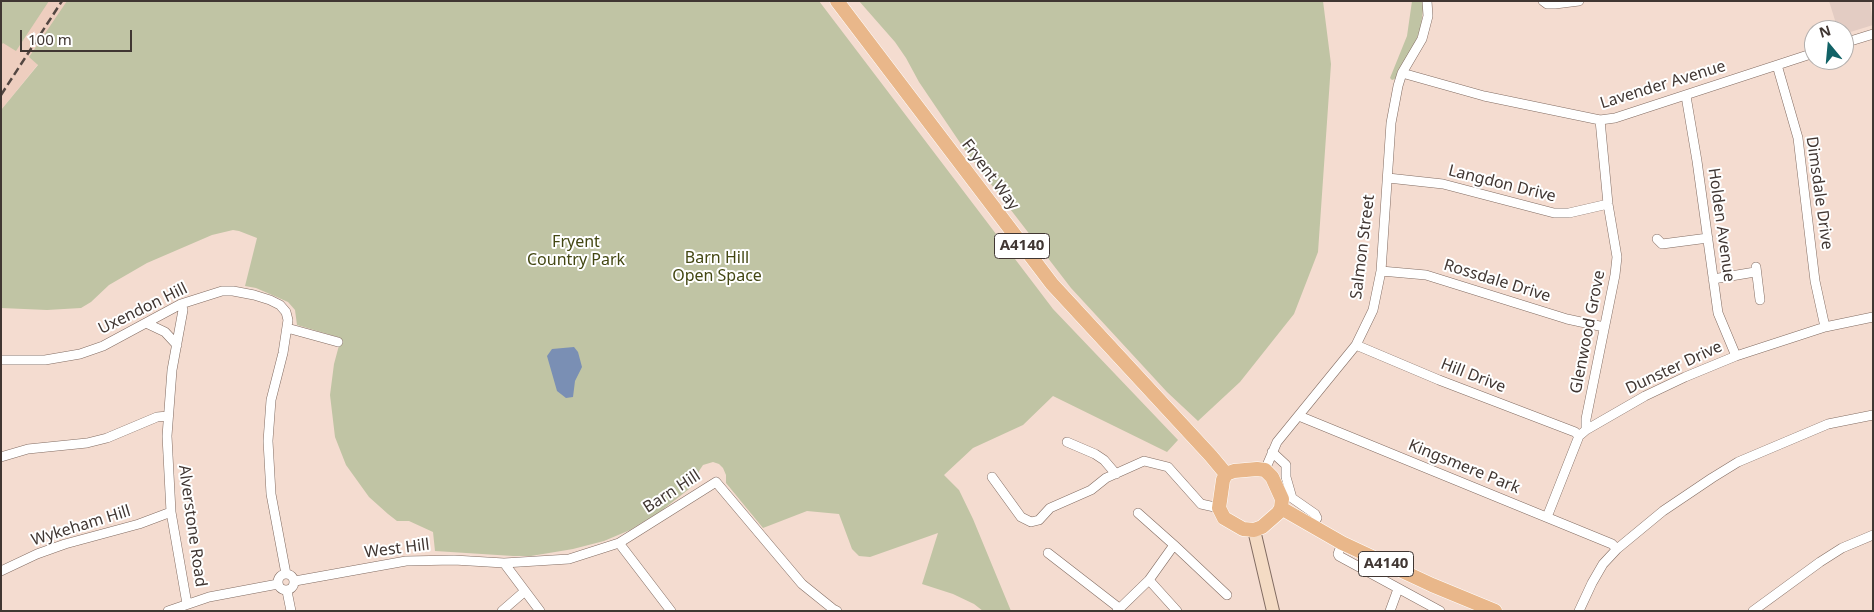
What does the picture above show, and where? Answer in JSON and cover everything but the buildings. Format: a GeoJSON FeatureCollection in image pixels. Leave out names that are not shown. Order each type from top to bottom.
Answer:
{"type":"FeatureCollection","features":[{"type":"Feature","properties":{"kind":"main road","name":"Fryent Way"},"geometry":{"type":"LineString","coordinates":[[837,1],[1052,284],[1226,474]]}},
{"type":"Feature","properties":{"kind":"main road"},"geometry":{"type":"LineString","coordinates":[[1265,470],[1272,477],[1282,500],[1278,513],[1262,527],[1254,530],[1243,529],[1224,518],[1219,508],[1223,480],[1226,474],[1234,471],[1265,470]]}},
{"type":"Feature","properties":{"kind":"main road","name":"A4140"},"geometry":{"type":"LineString","coordinates":[[1281,508],[1342,543],[1432,585],[1495,611]]}},
{"type":"Feature","properties":{"kind":"street","name":"Salmon Street"},"geometry":{"type":"LineString","coordinates":[[1265,470],[1277,442],[1356,345],[1373,310],[1381,271],[1391,123],[1402,73],[1422,39],[1428,16],[1427,1]]}},
{"type":"Feature","properties":{"kind":"street"},"geometry":{"type":"LineString","coordinates":[[1543,1],[1547,4],[1579,1]]}},
{"type":"Feature","properties":{"kind":"street"},"geometry":{"type":"LineString","coordinates":[[1854,40],[1873,34]]}},
{"type":"Feature","properties":{"kind":"street","name":"Lavender Avenue"},"geometry":{"type":"LineString","coordinates":[[1402,73],[1484,96],[1600,120],[1616,118],[1804,56]]}},
{"type":"Feature","properties":{"kind":"street","name":"Dimsdale Drive"},"geometry":{"type":"LineString","coordinates":[[1777,65],[1798,138],[1815,281],[1825,327]]}},
{"type":"Feature","properties":{"kind":"street","name":"Holden Avenue"},"geometry":{"type":"LineString","coordinates":[[1686,96],[1718,314],[1736,356]]}},
{"type":"Feature","properties":{"kind":"street","name":"Glenwood Grove"},"geometry":{"type":"LineString","coordinates":[[1583,433],[1617,257],[1608,204],[1600,120]]}},
{"type":"Feature","properties":{"kind":"street","name":"Langdon Drive"},"geometry":{"type":"LineString","coordinates":[[1388,178],[1443,184],[1554,213],[1568,213],[1608,204]]}},
{"type":"Feature","properties":{"kind":"street"},"geometry":{"type":"LineString","coordinates":[[1657,239],[1662,244],[1708,238]]}},
{"type":"Feature","properties":{"kind":"street"},"geometry":{"type":"LineString","coordinates":[[1713,279],[1756,269],[1760,300]]}},
{"type":"Feature","properties":{"kind":"street","name":"Rossdale Drive"},"geometry":{"type":"LineString","coordinates":[[1381,271],[1426,275],[1567,319],[1604,327]]}},
{"type":"Feature","properties":{"kind":"street","name":"Uxendon Hill"},"geometry":{"type":"LineString","coordinates":[[1,360],[45,360],[80,354],[104,346],[181,304],[210,294],[234,291],[270,300],[286,312],[287,324]]}},
{"type":"Feature","properties":{"kind":"street","name":"Alverstone Road"},"geometry":{"type":"LineString","coordinates":[[181,304],[183,310],[172,370],[168,416],[168,459],[171,512],[187,604]]}},
{"type":"Feature","properties":{"kind":"street","name":"Dunster Drive"},"geometry":{"type":"LineString","coordinates":[[1583,433],[1646,396],[1685,377],[1736,356],[1825,327],[1873,317]]}},
{"type":"Feature","properties":{"kind":"street"},"geometry":{"type":"LineString","coordinates":[[146,323],[165,332],[177,345]]}},
{"type":"Feature","properties":{"kind":"street"},"geometry":{"type":"LineString","coordinates":[[286,574],[272,494],[268,441],[271,400],[283,353],[287,324],[338,342]]}},
{"type":"Feature","properties":{"kind":"street","name":"Hill Drive"},"geometry":{"type":"LineString","coordinates":[[1356,345],[1439,380],[1575,432],[1583,433]]}},
{"type":"Feature","properties":{"kind":"street"},"geometry":{"type":"LineString","coordinates":[[1579,611],[1603,564],[1617,549],[1663,511],[1738,462],[1828,424],[1873,415]]}},
{"type":"Feature","properties":{"kind":"street"},"geometry":{"type":"LineString","coordinates":[[1,457],[28,450],[87,443],[107,438],[157,417],[168,416]]}},
{"type":"Feature","properties":{"kind":"street","name":"Kingsmere Park"},"geometry":{"type":"LineString","coordinates":[[1299,416],[1612,544],[1617,549]]}},
{"type":"Feature","properties":{"kind":"street"},"geometry":{"type":"LineString","coordinates":[[1547,518],[1583,433]]}},
{"type":"Feature","properties":{"kind":"street"},"geometry":{"type":"LineString","coordinates":[[1067,442],[1095,454],[1104,460],[1116,474]]}},
{"type":"Feature","properties":{"kind":"street"},"geometry":{"type":"LineString","coordinates":[[1272,452],[1286,465],[1286,477],[1292,498],[1315,514],[1317,518],[1312,525]]}},
{"type":"Feature","properties":{"kind":"street"},"geometry":{"type":"LineString","coordinates":[[992,477],[1021,517],[1031,522],[1039,520],[1050,508],[1091,490],[1106,478],[1144,461],[1168,467],[1201,504],[1219,508]]}},
{"type":"Feature","properties":{"kind":"street","name":"Barn Hill"},"geometry":{"type":"LineString","coordinates":[[504,563],[569,559],[619,543],[716,482],[802,584],[837,611]]}},
{"type":"Feature","properties":{"kind":"street","name":"Wykeham Hill"},"geometry":{"type":"LineString","coordinates":[[1,571],[37,554],[65,544],[139,524],[171,512]]}},
{"type":"Feature","properties":{"kind":"street"},"geometry":{"type":"LineString","coordinates":[[1138,513],[1174,544],[1227,595]]}},
{"type":"Feature","properties":{"kind":"street"},"geometry":{"type":"LineString","coordinates":[[1254,530],[1272,611]]}},
{"type":"Feature","properties":{"kind":"street"},"geometry":{"type":"LineString","coordinates":[[1753,611],[1842,548],[1873,535]]}},
{"type":"Feature","properties":{"kind":"street"},"geometry":{"type":"LineString","coordinates":[[619,543],[671,611]]}},
{"type":"Feature","properties":{"kind":"street"},"geometry":{"type":"LineString","coordinates":[[1342,543],[1339,556],[1440,611]]}},
{"type":"Feature","properties":{"kind":"street"},"geometry":{"type":"LineString","coordinates":[[1048,553],[1118,609],[1149,580],[1174,544]]}},
{"type":"Feature","properties":{"kind":"street","name":"West Hill"},"geometry":{"type":"LineString","coordinates":[[295,581],[406,561],[454,560],[504,563]]}},
{"type":"Feature","properties":{"kind":"street"},"geometry":{"type":"LineString","coordinates":[[504,563],[540,611]]}},
{"type":"Feature","properties":{"kind":"street"},"geometry":{"type":"LineString","coordinates":[[286,574],[293,576],[295,581],[292,589],[287,591],[280,588],[278,584],[281,576],[286,574]]}},
{"type":"Feature","properties":{"kind":"street"},"geometry":{"type":"LineString","coordinates":[[1149,580],[1177,611]]}},
{"type":"Feature","properties":{"kind":"street"},"geometry":{"type":"LineString","coordinates":[[168,611],[187,604],[243,590],[278,584]]}},
{"type":"Feature","properties":{"kind":"street"},"geometry":{"type":"LineString","coordinates":[[1390,611],[1398,589]]}},
{"type":"Feature","properties":{"kind":"street"},"geometry":{"type":"LineString","coordinates":[[287,591],[291,611]]}},
{"type":"Feature","properties":{"kind":"street"},"geometry":{"type":"LineString","coordinates":[[502,611],[525,591]]}},
{"type":"Feature","properties":{"kind":"shaded area"},"geometry":{"type":"Polygon","coordinates":[[[28,1],[89,1],[1,110],[1,46],[28,1]]]}},
{"type":"Feature","properties":{"kind":"shaded area"},"geometry":{"type":"Polygon","coordinates":[[[1829,1],[1870,1],[1873,25],[1854,31],[1854,20],[1835,20],[1829,1]]]}},
{"type":"Feature","properties":{"kind":"green space"},"geometry":{"type":"Polygon","coordinates":[[[1,1],[49,1],[16,51],[3,43],[1,46],[1,1]]]}},
{"type":"Feature","properties":{"kind":"green space","name":"Fryent Country Park"},"geometry":{"type":"Polygon","coordinates":[[[67,1],[819,1],[1053,309],[1178,440],[1167,452],[1053,396],[1023,425],[973,448],[944,475],[959,490],[1011,611],[983,611],[974,604],[953,594],[922,584],[938,533],[870,557],[859,556],[852,549],[839,514],[807,511],[763,528],[726,483],[726,475],[723,468],[713,462],[703,465],[699,471],[698,482],[661,511],[630,530],[604,541],[573,549],[531,556],[435,551],[433,532],[409,521],[397,521],[369,497],[346,465],[335,437],[330,395],[334,364],[341,338],[297,325],[295,310],[288,302],[256,288],[245,286],[257,238],[233,230],[212,235],[147,263],[109,285],[91,302],[81,308],[47,310],[1,308],[1,110],[38,65],[29,57],[67,1]]]}},
{"type":"Feature","properties":{"kind":"green space"},"geometry":{"type":"Polygon","coordinates":[[[859,1],[1323,1],[1331,64],[1318,252],[1294,314],[1240,382],[1198,421],[1167,392],[1071,288],[967,153],[919,82],[895,42],[859,1]]]}},
{"type":"Feature","properties":{"kind":"green space"},"geometry":{"type":"Polygon","coordinates":[[[1412,1],[1424,1],[1421,27],[1414,46],[1395,79],[1392,80],[1390,78],[1407,36],[1412,1]]]}},
{"type":"Feature","properties":{"kind":"water"},"geometry":{"type":"Polygon","coordinates":[[[574,347],[578,352],[582,367],[575,381],[573,397],[566,398],[557,391],[547,356],[552,349],[574,347]]]}},
{"type":"Feature","properties":{"kind":"railway"},"geometry":{"type":"LineString","coordinates":[[1,95],[62,1]]}},
{"type":"Feature","properties":{"kind":"park label","name":"Barn Hill Open Space"},"geometry":{"type":"Point","coordinates":[717,267]}}]}
